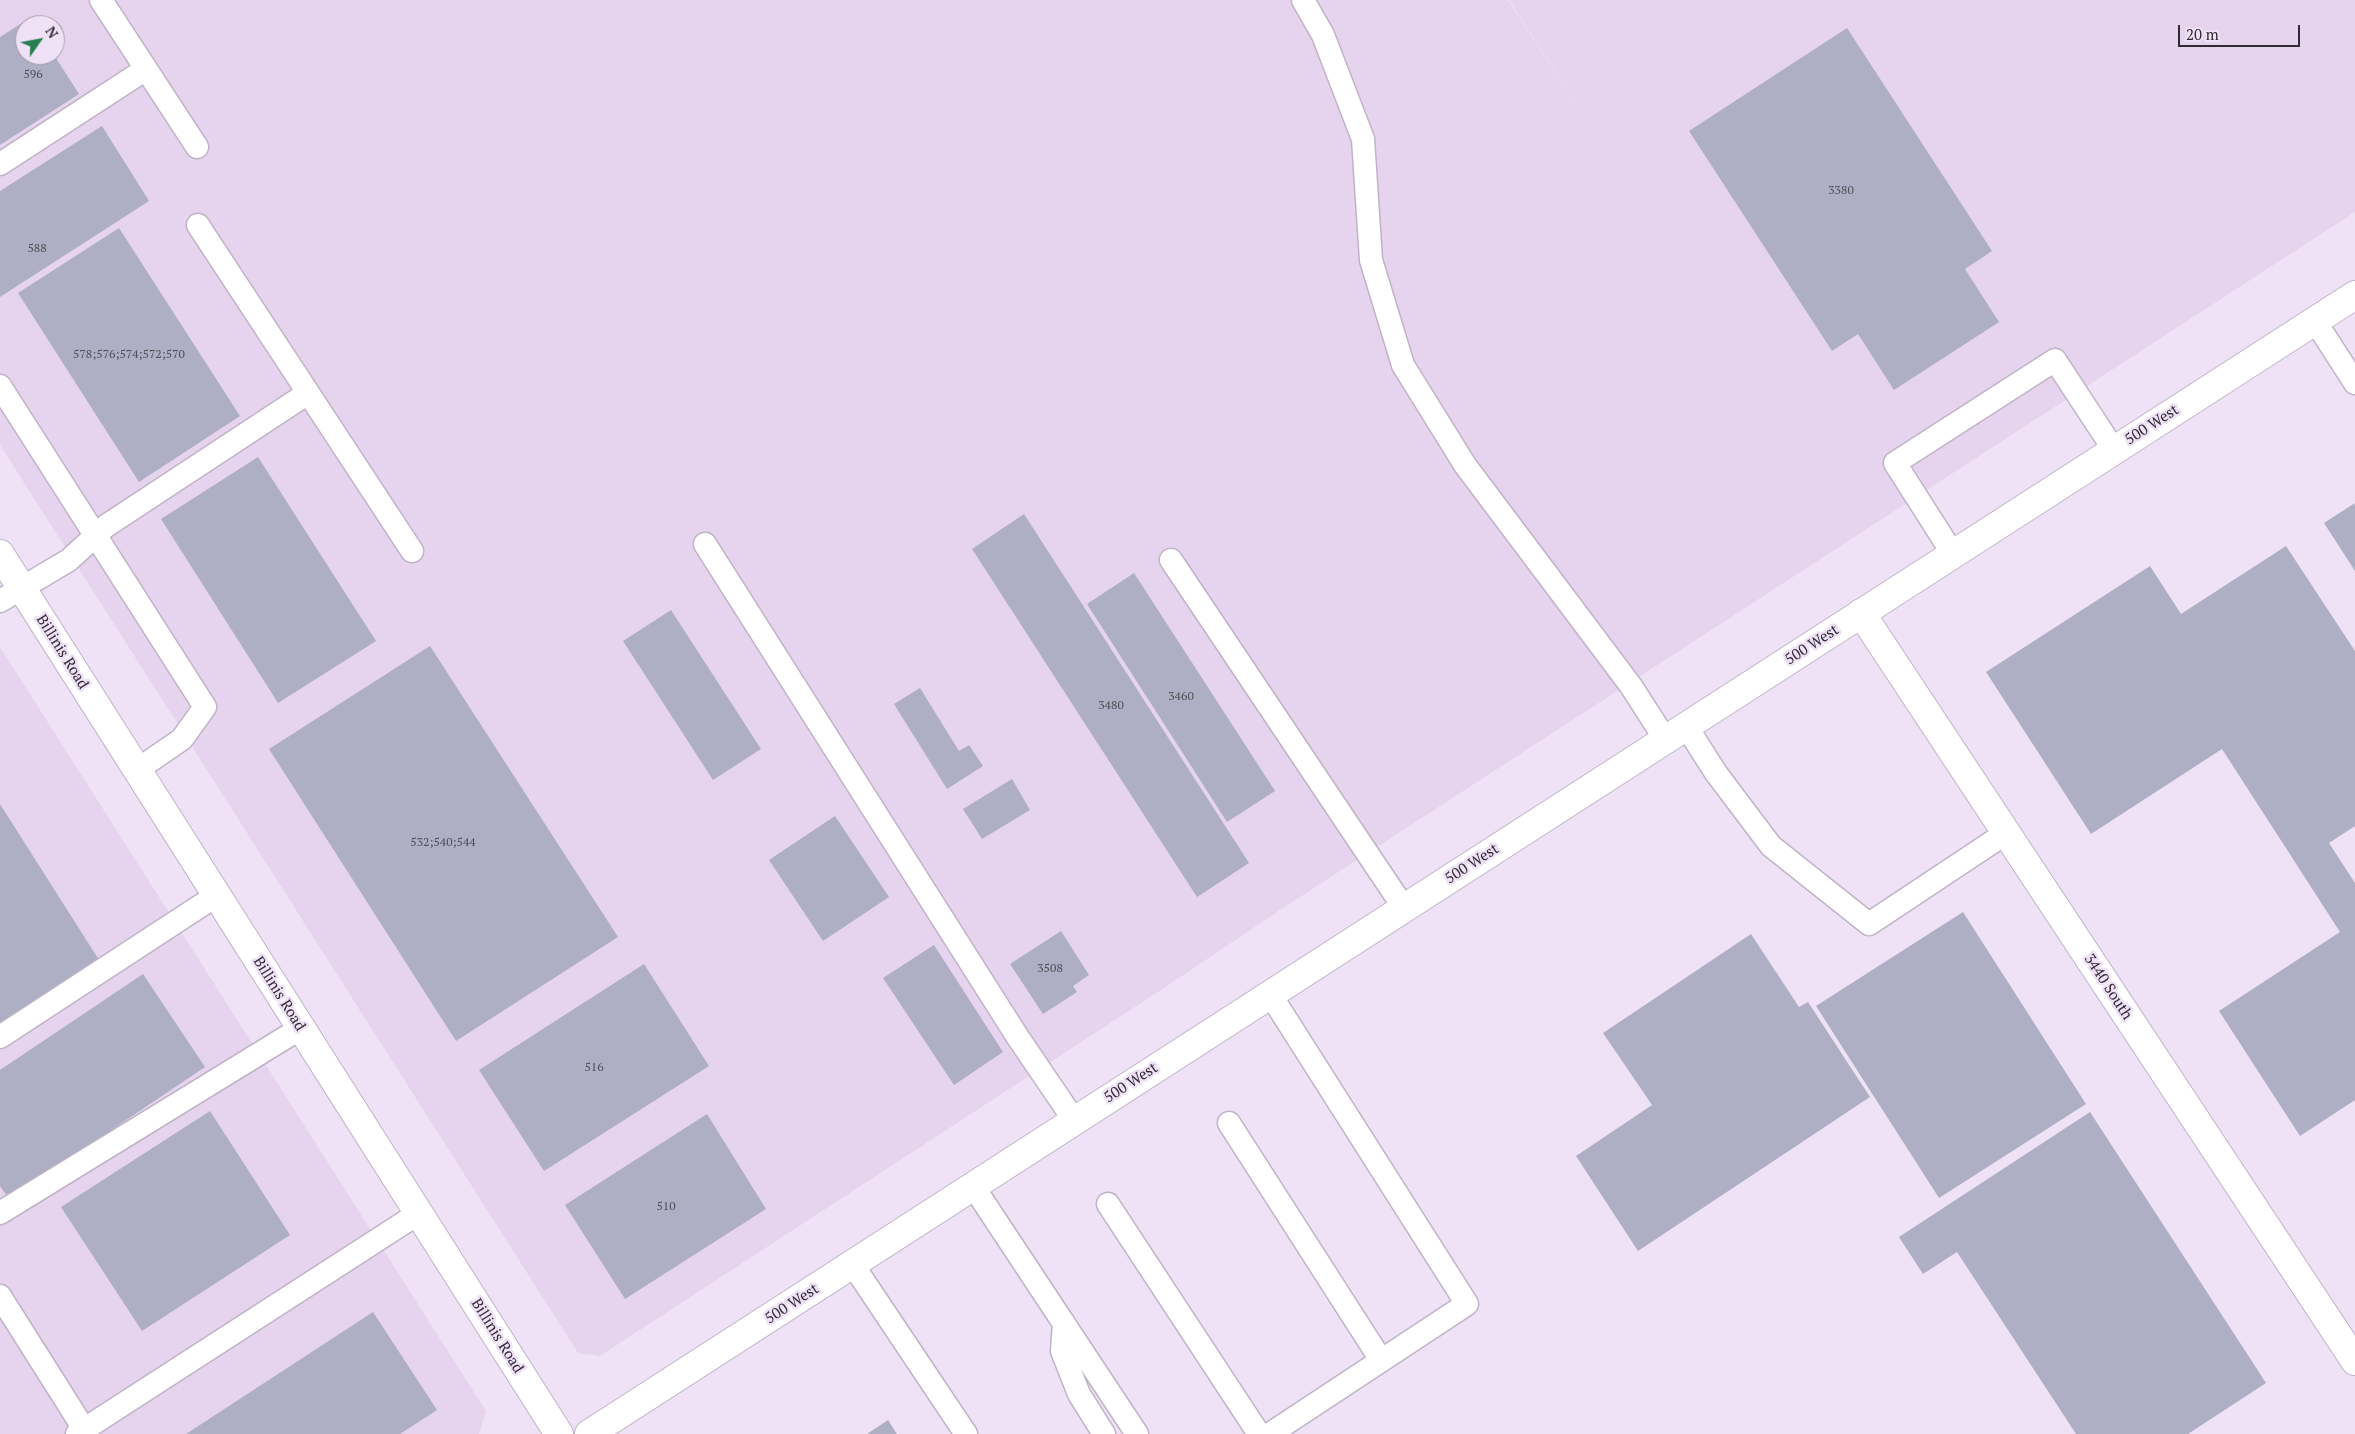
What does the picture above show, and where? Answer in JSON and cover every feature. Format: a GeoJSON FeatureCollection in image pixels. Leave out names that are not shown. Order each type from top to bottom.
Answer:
{"type":"FeatureCollection","features":[{"type":"Feature","properties":{"kind":"main road","name":"500 West"},"geometry":{"type":"LineString","coordinates":[[589,1434],[2355,295]]}},
{"type":"Feature","properties":{"kind":"main road","name":"Billinis Road"},"geometry":{"type":"LineString","coordinates":[[0,554],[11,594],[137,770],[559,1434]]}},
{"type":"Feature","properties":{"kind":"main road","name":"3440 South"},"geometry":{"type":"LineString","coordinates":[[1861,613],[2355,1361]]}},
{"type":"Feature","properties":{"kind":"lane"},"geometry":{"type":"LineString","coordinates":[[101,0],[197,147]]}},
{"type":"Feature","properties":{"kind":"lane"},"geometry":{"type":"LineString","coordinates":[[1303,0],[1323,35],[1363,139],[1371,260],[1403,365],[1465,464],[1631,686],[1716,773],[1771,846],[1869,924],[2006,833]]}},
{"type":"Feature","properties":{"kind":"lane"},"geometry":{"type":"LineString","coordinates":[[0,164],[146,69]]}},
{"type":"Feature","properties":{"kind":"lane"},"geometry":{"type":"LineString","coordinates":[[198,225],[412,551]]}},
{"type":"Feature","properties":{"kind":"lane"},"geometry":{"type":"LineString","coordinates":[[2315,321],[2355,383]]}},
{"type":"Feature","properties":{"kind":"lane"},"geometry":{"type":"LineString","coordinates":[[1953,554],[1895,463],[1919,447],[2055,360],[2114,450]]}},
{"type":"Feature","properties":{"kind":"lane"},"geometry":{"type":"LineString","coordinates":[[0,386],[205,708],[182,739],[137,770]]}},
{"type":"Feature","properties":{"kind":"lane"},"geometry":{"type":"LineString","coordinates":[[11,594],[68,560],[95,535],[114,521],[308,393]]}},
{"type":"Feature","properties":{"kind":"lane"},"geometry":{"type":"LineString","coordinates":[[705,544],[1017,1036],[1074,1120]]}},
{"type":"Feature","properties":{"kind":"lane"},"geometry":{"type":"LineString","coordinates":[[1171,560],[1404,908]]}},
{"type":"Feature","properties":{"kind":"lane"},"geometry":{"type":"LineString","coordinates":[[0,1037],[217,895]]}},
{"type":"Feature","properties":{"kind":"lane"},"geometry":{"type":"LineString","coordinates":[[1270,994],[1467,1304],[1270,1434]]}},
{"type":"Feature","properties":{"kind":"lane"},"geometry":{"type":"LineString","coordinates":[[0,1214],[301,1028]]}},
{"type":"Feature","properties":{"kind":"lane"},"geometry":{"type":"LineString","coordinates":[[1228,1123],[1381,1360]]}},
{"type":"Feature","properties":{"kind":"lane"},"geometry":{"type":"LineString","coordinates":[[973,1186],[1137,1434]]}},
{"type":"Feature","properties":{"kind":"lane"},"geometry":{"type":"LineString","coordinates":[[1108,1204],[1259,1434]]}},
{"type":"Feature","properties":{"kind":"lane"},"geometry":{"type":"LineString","coordinates":[[0,1296],[80,1432],[418,1213]]}},
{"type":"Feature","properties":{"kind":"lane"},"geometry":{"type":"LineString","coordinates":[[853,1265],[966,1434]]}},
{"type":"Feature","properties":{"kind":"lane"},"geometry":{"type":"LineString","coordinates":[[1064,1323],[1062,1351],[1079,1394],[1104,1434]]}},
{"type":"Feature","properties":{"kind":"shaded area"},"geometry":{"type":"Polygon","coordinates":[[[0,0],[1508,0],[1591,127],[1509,0],[2355,0],[2355,212],[1280,910],[1164,988],[600,1356],[578,1353],[0,445],[0,0]]]}},
{"type":"Feature","properties":{"kind":"shaded area"},"geometry":{"type":"Polygon","coordinates":[[[0,647],[486,1411],[479,1434],[0,1434],[0,647]]]}},
{"type":"Feature","properties":{"kind":"building"},"geometry":{"type":"Polygon","coordinates":[[[15,28],[15,65],[60,65],[79,94],[0,145],[0,37],[15,28]]]}},
{"type":"Feature","properties":{"kind":"building"},"geometry":{"type":"Polygon","coordinates":[[[1847,28],[1992,251],[1965,269],[1999,322],[1894,390],[1858,334],[1832,351],[1689,131],[1847,28]]]}},
{"type":"Feature","properties":{"kind":"building"},"geometry":{"type":"Polygon","coordinates":[[[102,126],[149,201],[0,297],[0,191],[102,126]]]}},
{"type":"Feature","properties":{"kind":"building"},"geometry":{"type":"Polygon","coordinates":[[[119,228],[240,416],[139,482],[18,293],[119,228]]]}},
{"type":"Feature","properties":{"kind":"building"},"geometry":{"type":"Polygon","coordinates":[[[258,457],[376,641],[278,703],[161,519],[258,457]]]}},
{"type":"Feature","properties":{"kind":"building"},"geometry":{"type":"Polygon","coordinates":[[[2355,503],[2355,571],[2324,523],[2355,503]]]}},
{"type":"Feature","properties":{"kind":"building"},"geometry":{"type":"Polygon","coordinates":[[[1024,514],[1249,863],[1197,897],[972,549],[1024,514]]]}},
{"type":"Feature","properties":{"kind":"building"},"geometry":{"type":"Polygon","coordinates":[[[2286,546],[2355,651],[2355,826],[2329,843],[2355,883],[2355,1100],[2300,1136],[2219,1011],[2340,932],[2222,749],[2091,834],[1986,672],[2150,566],[2181,614],[2286,546]]]}},
{"type":"Feature","properties":{"kind":"building"},"geometry":{"type":"Polygon","coordinates":[[[1134,573],[1275,791],[1227,822],[1087,604],[1134,573]]]}},
{"type":"Feature","properties":{"kind":"building"},"geometry":{"type":"Polygon","coordinates":[[[671,610],[761,749],[713,780],[623,641],[671,610]]]}},
{"type":"Feature","properties":{"kind":"building"},"geometry":{"type":"Polygon","coordinates":[[[430,646],[618,937],[456,1041],[269,749],[430,646]]]}},
{"type":"Feature","properties":{"kind":"building"},"geometry":{"type":"Polygon","coordinates":[[[920,688],[959,751],[969,745],[983,766],[947,789],[894,704],[920,688]]]}},
{"type":"Feature","properties":{"kind":"building"},"geometry":{"type":"Polygon","coordinates":[[[1012,779],[1030,810],[982,839],[963,809],[1012,779]]]}},
{"type":"Feature","properties":{"kind":"building"},"geometry":{"type":"Polygon","coordinates":[[[0,804],[99,960],[0,1023],[0,804]]]}},
{"type":"Feature","properties":{"kind":"building"},"geometry":{"type":"Polygon","coordinates":[[[835,816],[889,897],[823,941],[769,860],[835,816]]]}},
{"type":"Feature","properties":{"kind":"building"},"geometry":{"type":"Polygon","coordinates":[[[1963,912],[2086,1104],[1939,1198],[1816,1006],[1963,912]]]}},
{"type":"Feature","properties":{"kind":"building"},"geometry":{"type":"Polygon","coordinates":[[[1061,931],[1089,975],[1073,986],[1077,992],[1043,1014],[1010,964],[1061,931]]]}},
{"type":"Feature","properties":{"kind":"building"},"geometry":{"type":"Polygon","coordinates":[[[1751,934],[1799,1007],[1808,1002],[1870,1097],[1638,1251],[1576,1156],[1652,1105],[1603,1033],[1751,934]]]}},
{"type":"Feature","properties":{"kind":"building"},"geometry":{"type":"Polygon","coordinates":[[[934,945],[1003,1052],[954,1085],[883,978],[934,945]]]}},
{"type":"Feature","properties":{"kind":"building"},"geometry":{"type":"Polygon","coordinates":[[[644,964],[709,1066],[544,1171],[479,1070],[644,964]]]}},
{"type":"Feature","properties":{"kind":"building"},"geometry":{"type":"Polygon","coordinates":[[[143,974],[205,1067],[9,1199],[0,1186],[0,1070],[143,974]]]}},
{"type":"Feature","properties":{"kind":"building"},"geometry":{"type":"Polygon","coordinates":[[[210,1111],[290,1235],[142,1331],[61,1207],[210,1111]]]}},
{"type":"Feature","properties":{"kind":"building"},"geometry":{"type":"Polygon","coordinates":[[[2090,1112],[2266,1383],[2188,1434],[2076,1434],[1957,1252],[1923,1274],[1899,1237],[2090,1112]]]}},
{"type":"Feature","properties":{"kind":"building"},"geometry":{"type":"Polygon","coordinates":[[[707,1114],[766,1209],[625,1299],[565,1205],[707,1114]]]}},
{"type":"Feature","properties":{"kind":"building"},"geometry":{"type":"Polygon","coordinates":[[[373,1312],[437,1410],[400,1434],[186,1434],[373,1312]]]}},
{"type":"Feature","properties":{"kind":"building"},"geometry":{"type":"Polygon","coordinates":[[[888,1420],[897,1434],[867,1434],[888,1420]]]}}]}
